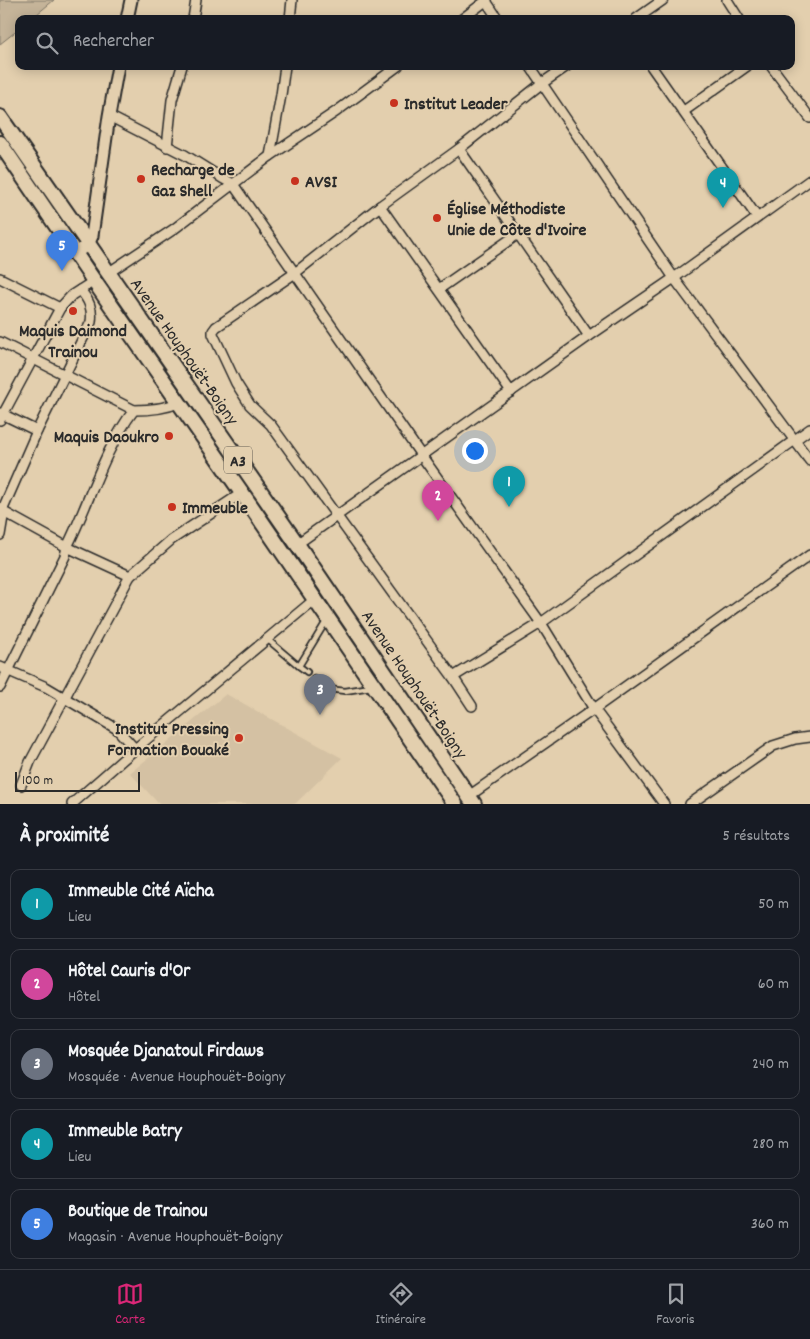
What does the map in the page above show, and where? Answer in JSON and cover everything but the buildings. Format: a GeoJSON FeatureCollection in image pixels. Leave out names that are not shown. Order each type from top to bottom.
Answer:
{"type":"FeatureCollection","features":[{"type":"Feature","properties":{"kind":"highway","name":"Avenue Houphouët-Boigny"},"geometry":{"type":"LineString","coordinates":[[0,117],[297,544],[471,800]]}},
{"type":"Feature","properties":{"kind":"highway","name":"Avenue Houphouët-Boigny"},"geometry":{"type":"LineString","coordinates":[[0,143],[455,804]]}},
{"type":"Feature","properties":{"kind":"main road"},"geometry":{"type":"LineString","coordinates":[[128,15],[131,0]]}},
{"type":"Feature","properties":{"kind":"main road"},"geometry":{"type":"LineString","coordinates":[[75,253],[88,245],[92,236],[117,70]]}},
{"type":"Feature","properties":{"kind":"street"},"geometry":{"type":"LineString","coordinates":[[194,15],[196,0]]}},
{"type":"Feature","properties":{"kind":"street"},"geometry":{"type":"LineString","coordinates":[[290,15],[292,0]]}},
{"type":"Feature","properties":{"kind":"street"},"geometry":{"type":"LineString","coordinates":[[467,15],[486,0],[495,15]]}},
{"type":"Feature","properties":{"kind":"street"},"geometry":{"type":"LineString","coordinates":[[642,15],[663,0]]}},
{"type":"Feature","properties":{"kind":"street"},"geometry":{"type":"LineString","coordinates":[[727,0],[736,15]]}},
{"type":"Feature","properties":{"kind":"street"},"geometry":{"type":"LineString","coordinates":[[167,147],[172,100],[181,70]]}},
{"type":"Feature","properties":{"kind":"street"},"geometry":{"type":"LineString","coordinates":[[270,156],[284,70]]}},
{"type":"Feature","properties":{"kind":"street"},"geometry":{"type":"LineString","coordinates":[[108,273],[174,229],[270,156],[337,111],[393,70]]}},
{"type":"Feature","properties":{"kind":"street"},"geometry":{"type":"LineString","coordinates":[[532,70],[674,278],[810,461]]}},
{"type":"Feature","properties":{"kind":"street"},"geometry":{"type":"LineString","coordinates":[[472,706],[271,425],[250,405],[236,383],[213,334],[216,327],[295,273],[380,206],[459,149],[561,70]]}},
{"type":"Feature","properties":{"kind":"street"},"geometry":{"type":"LineString","coordinates":[[654,70],[757,217]]}},
{"type":"Feature","properties":{"kind":"street"},"geometry":{"type":"LineString","coordinates":[[684,112],[742,70]]}},
{"type":"Feature","properties":{"kind":"street"},"geometry":{"type":"LineString","coordinates":[[774,70],[810,118]]}},
{"type":"Feature","properties":{"kind":"street"},"geometry":{"type":"LineString","coordinates":[[109,116],[185,155],[233,184],[421,455],[541,623],[594,709],[664,804]]}},
{"type":"Feature","properties":{"kind":"street"},"geometry":{"type":"LineString","coordinates":[[459,149],[589,336]]}},
{"type":"Feature","properties":{"kind":"street"},"geometry":{"type":"LineString","coordinates":[[297,544],[810,180]]}},
{"type":"Feature","properties":{"kind":"street"},"geometry":{"type":"LineString","coordinates":[[380,206],[510,392]]}},
{"type":"Feature","properties":{"kind":"street"},"geometry":{"type":"LineString","coordinates":[[439,289],[518,234]]}},
{"type":"Feature","properties":{"kind":"street"},"geometry":{"type":"LineString","coordinates":[[0,278],[60,308]]}},
{"type":"Feature","properties":{"kind":"street"},"geometry":{"type":"LineString","coordinates":[[37,431],[1,416],[60,308],[66,300],[94,281]]}},
{"type":"Feature","properties":{"kind":"street"},"geometry":{"type":"LineString","coordinates":[[0,535],[4,517],[1,510],[64,374],[91,322],[90,305],[80,290]]}},
{"type":"Feature","properties":{"kind":"street"},"geometry":{"type":"LineString","coordinates":[[0,342],[134,410],[158,409],[178,403]]}},
{"type":"Feature","properties":{"kind":"street"},"geometry":{"type":"LineString","coordinates":[[0,687],[4,669],[65,556],[67,547],[105,460],[134,410]]}},
{"type":"Feature","properties":{"kind":"street"},"geometry":{"type":"LineString","coordinates":[[453,677],[541,623],[810,430]]}},
{"type":"Feature","properties":{"kind":"street"},"geometry":{"type":"LineString","coordinates":[[21,785],[30,762],[130,576],[171,540],[242,493]]}},
{"type":"Feature","properties":{"kind":"street"},"geometry":{"type":"LineString","coordinates":[[1,510],[67,547],[130,576]]}},
{"type":"Feature","properties":{"kind":"street"},"geometry":{"type":"LineString","coordinates":[[471,800],[594,709],[810,555]]}},
{"type":"Feature","properties":{"kind":"street"},"geometry":{"type":"LineString","coordinates":[[72,804],[135,748],[314,600]]}},
{"type":"Feature","properties":{"kind":"street"},"geometry":{"type":"LineString","coordinates":[[4,669],[46,686],[117,729],[135,748]]}},
{"type":"Feature","properties":{"kind":"street"},"geometry":{"type":"LineString","coordinates":[[690,804],[773,746],[795,738],[810,737]]}},
{"type":"Feature","properties":{"kind":"lane"},"geometry":{"type":"LineString","coordinates":[[299,666],[327,619]]}},
{"type":"Feature","properties":{"kind":"lane"},"geometry":{"type":"LineString","coordinates":[[267,639],[307,672]]}},
{"type":"Feature","properties":{"kind":"lane"},"geometry":{"type":"LineString","coordinates":[[314,678],[328,689],[345,691],[375,687]]}},
{"type":"Feature","properties":{"kind":"shaded area"},"geometry":{"type":"Polygon","coordinates":[[[0,0],[54,0],[36,15],[15,15],[15,32],[0,44],[0,0]]]}},
{"type":"Feature","properties":{"kind":"shaded area","name":"Institut Pressing Formation Bouaké"},"geometry":{"type":"Polygon","coordinates":[[[226,694],[342,758],[295,804],[159,804],[130,773],[226,694]]]}},
{"type":"Feature","properties":{"kind":"place","name":"Institut Leader"},"geometry":{"type":"Point","coordinates":[394,103]}},
{"type":"Feature","properties":{"kind":"place","name":"Recharge de Gaz Shell"},"geometry":{"type":"Point","coordinates":[141,179]}},
{"type":"Feature","properties":{"kind":"place","name":"AVSI"},"geometry":{"type":"Point","coordinates":[295,181]}},
{"type":"Feature","properties":{"kind":"place","name":"Immeuble Batry"},"geometry":{"type":"Point","coordinates":[723,208]}},
{"type":"Feature","properties":{"kind":"place","name":"Église Méthodiste Unie de Côte d'Ivoire"},"geometry":{"type":"Point","coordinates":[437,218]}},
{"type":"Feature","properties":{"kind":"place","name":"Boutique de Trainou"},"geometry":{"type":"Point","coordinates":[62,271]}},
{"type":"Feature","properties":{"kind":"place","name":"Maquis Daimond Trainou"},"geometry":{"type":"Point","coordinates":[73,311]}},
{"type":"Feature","properties":{"kind":"place","name":"Maquis Daoukro"},"geometry":{"type":"Point","coordinates":[169,436]}},
{"type":"Feature","properties":{"kind":"place","name":"Immeuble"},"geometry":{"type":"Point","coordinates":[172,507]}},
{"type":"Feature","properties":{"kind":"place","name":"Immeuble Cité Aïcha"},"geometry":{"type":"Point","coordinates":[509,507]}},
{"type":"Feature","properties":{"kind":"place","name":"Hôtel Cauris d'Or"},"geometry":{"type":"Point","coordinates":[438,521]}},
{"type":"Feature","properties":{"kind":"place","name":"Mosquée Djanatoul Firdaws"},"geometry":{"type":"Point","coordinates":[320,715]}},
{"type":"Feature","properties":{"kind":"place","name":"Institut Pressing Formation Bouaké"},"geometry":{"type":"Point","coordinates":[239,738]}}]}
